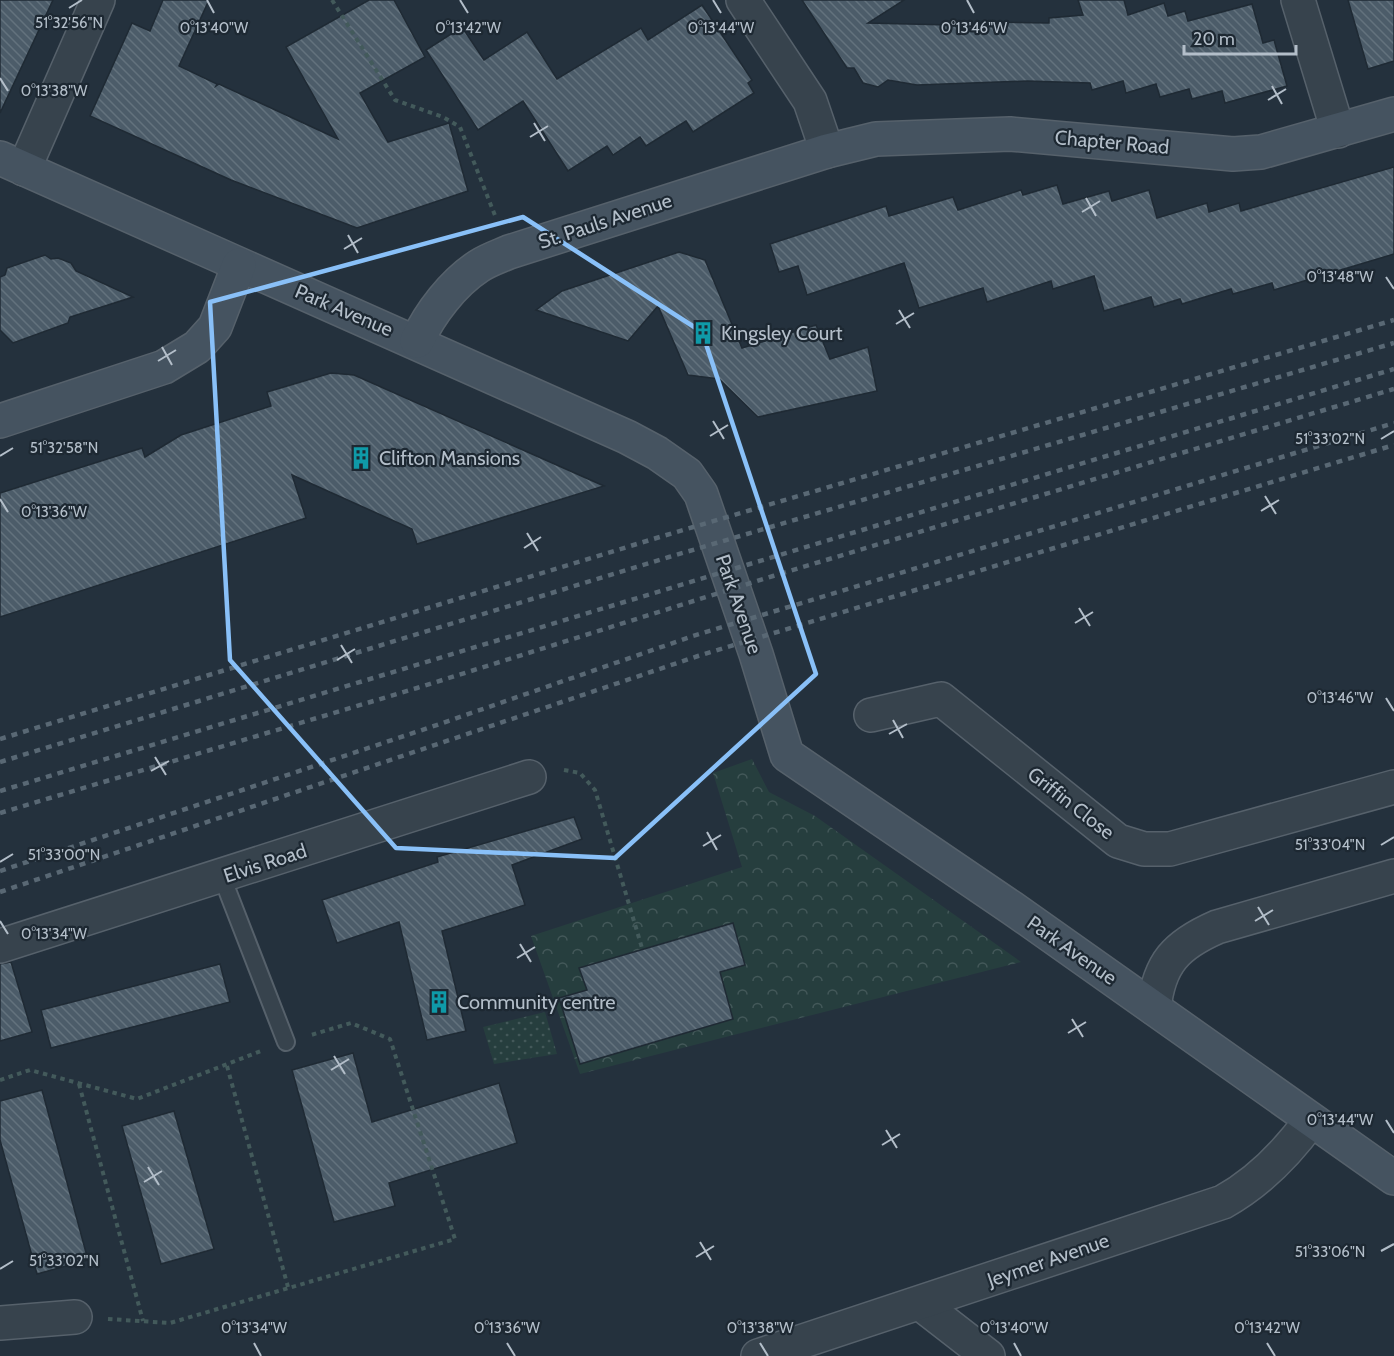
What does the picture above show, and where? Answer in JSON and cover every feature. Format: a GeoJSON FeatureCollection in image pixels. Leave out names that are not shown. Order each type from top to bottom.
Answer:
{"type":"FeatureCollection","features":[{"type":"Feature","properties":{"kind":"street"},"geometry":{"type":"LineString","coordinates":[[12,163],[98,0]]}},
{"type":"Feature","properties":{"kind":"street"},"geometry":{"type":"LineString","coordinates":[[743,0],[810,100],[827,151]]}},
{"type":"Feature","properties":{"kind":"street"},"geometry":{"type":"LineString","coordinates":[[1298,0],[1338,130]]}},
{"type":"Feature","properties":{"kind":"street","name":"Chapter Road"},"geometry":{"type":"LineString","coordinates":[[827,151],[876,139],[1010,134],[1233,154],[1261,152],[1394,114]]}},
{"type":"Feature","properties":{"kind":"street","name":"St. Pauls Avenue"},"geometry":{"type":"LineString","coordinates":[[417,342],[426,321],[452,290],[479,266],[509,252],[827,151]]}},
{"type":"Feature","properties":{"kind":"street","name":"Park Avenue"},"geometry":{"type":"LineString","coordinates":[[12,163],[627,436],[687,474],[701,494],[756,654],[787,755],[1154,1008],[1394,1178]]}},
{"type":"Feature","properties":{"kind":"street"},"geometry":{"type":"LineString","coordinates":[[0,421],[164,367],[197,347],[215,327],[238,265]]}},
{"type":"Feature","properties":{"kind":"street","name":"Griffin Close"},"geometry":{"type":"LineString","coordinates":[[872,715],[941,699],[1118,841],[1144,849],[1170,849],[1394,787]]}},
{"type":"Feature","properties":{"kind":"street","name":"Elvis Road"},"geometry":{"type":"LineString","coordinates":[[0,946],[222,877],[529,777]]}},
{"type":"Feature","properties":{"kind":"street"},"geometry":{"type":"LineString","coordinates":[[1154,1008],[1157,983],[1162,972],[1175,951],[1195,937],[1217,927],[1394,876]]}},
{"type":"Feature","properties":{"kind":"street","name":"Jeymer Avenue"},"geometry":{"type":"LineString","coordinates":[[758,1356],[921,1304],[1223,1202],[1250,1187],[1297,1139],[1311,1120]]}},
{"type":"Feature","properties":{"kind":"street"},"geometry":{"type":"LineString","coordinates":[[921,1304],[988,1356]]}},
{"type":"Feature","properties":{"kind":"street"},"geometry":{"type":"LineString","coordinates":[[0,1323],[75,1317]]}},
{"type":"Feature","properties":{"kind":"lane"},"geometry":{"type":"LineString","coordinates":[[222,877],[286,1042]]}},
{"type":"Feature","properties":{"kind":"path"},"geometry":{"type":"LineString","coordinates":[[332,0],[395,100],[443,117],[460,127],[509,252]]}},
{"type":"Feature","properties":{"kind":"path"},"geometry":{"type":"LineString","coordinates":[[529,777],[559,769],[580,773],[594,790],[642,948]]}},
{"type":"Feature","properties":{"kind":"path"},"geometry":{"type":"LineString","coordinates":[[0,1080],[30,1071],[137,1099],[286,1042],[351,1023],[390,1039],[455,1239],[170,1323],[75,1317]]}},
{"type":"Feature","properties":{"kind":"path"},"geometry":{"type":"LineString","coordinates":[[227,1065],[288,1287]]}},
{"type":"Feature","properties":{"kind":"path"},"geometry":{"type":"LineString","coordinates":[[79,1084],[142,1321]]}},
{"type":"Feature","properties":{"kind":"highlighted area"},"geometry":{"type":"Polygon","coordinates":[[[523,217],[702,332],[816,674],[615,858],[396,848],[230,660],[210,302],[523,217]]]}},
{"type":"Feature","properties":{"kind":"green space"},"geometry":{"type":"Polygon","coordinates":[[[752,759],[769,792],[815,816],[1021,962],[580,1074],[531,936],[742,867],[713,773],[752,759]]]}},
{"type":"Feature","properties":{"kind":"green space"},"geometry":{"type":"Polygon","coordinates":[[[545,1012],[557,1054],[494,1064],[483,1027],[545,1012]]]}},
{"type":"Feature","properties":{"kind":"building"},"geometry":{"type":"Polygon","coordinates":[[[0,0],[53,0],[0,113],[0,0]]]}},
{"type":"Feature","properties":{"kind":"building"},"geometry":{"type":"Polygon","coordinates":[[[163,0],[209,0],[179,66],[217,84],[216,86],[219,84],[338,139],[286,47],[369,0],[394,0],[425,57],[360,93],[388,142],[449,123],[468,191],[357,228],[231,180],[90,116],[132,23],[150,31],[163,0]]]}},
{"type":"Feature","properties":{"kind":"building"},"geometry":{"type":"Polygon","coordinates":[[[802,0],[904,0],[868,23],[993,26],[994,22],[1049,23],[1049,18],[1083,15],[1078,0],[1124,0],[1128,15],[1164,3],[1168,16],[1185,11],[1188,21],[1252,4],[1263,43],[1274,40],[1287,86],[1225,103],[1222,91],[1192,99],[1189,89],[1160,97],[1156,84],[1126,93],[1123,81],[1092,90],[1090,83],[1027,81],[917,85],[888,80],[878,87],[863,83],[854,68],[847,68],[802,0]]]}},
{"type":"Feature","properties":{"kind":"building"},"geometry":{"type":"Polygon","coordinates":[[[1348,0],[1394,0],[1394,61],[1368,69],[1348,0]]]}},
{"type":"Feature","properties":{"kind":"building"},"geometry":{"type":"Polygon","coordinates":[[[702,5],[752,80],[748,83],[754,93],[693,132],[686,121],[646,146],[640,137],[613,155],[607,146],[568,171],[523,101],[478,130],[426,50],[462,27],[484,60],[527,32],[557,79],[641,28],[648,40],[702,5]]]}},
{"type":"Feature","properties":{"kind":"building"},"geometry":{"type":"Polygon","coordinates":[[[1394,167],[1394,254],[1274,290],[1272,283],[1233,294],[1231,289],[1182,304],[1180,299],[1154,307],[1151,297],[1104,311],[1094,276],[1053,289],[1051,281],[987,302],[983,288],[919,308],[904,263],[807,295],[798,266],[779,272],[770,244],[886,206],[889,216],[953,197],[958,210],[1021,190],[1023,195],[1057,185],[1063,204],[1109,191],[1112,201],[1149,190],[1157,218],[1207,203],[1209,212],[1239,203],[1241,211],[1394,167]]]}},
{"type":"Feature","properties":{"kind":"building","name":"Kingsley Court"},"geometry":{"type":"Polygon","coordinates":[[[679,252],[705,260],[742,348],[816,325],[830,359],[868,347],[877,391],[758,417],[719,379],[688,375],[658,306],[628,341],[536,310],[562,291],[679,252]]]}},
{"type":"Feature","properties":{"kind":"building"},"geometry":{"type":"Polygon","coordinates":[[[45,255],[51,259],[58,258],[71,263],[76,271],[133,297],[70,317],[68,323],[13,343],[0,330],[0,277],[5,275],[7,268],[45,255]]]}},
{"type":"Feature","properties":{"kind":"building","name":"Clifton Mansions"},"geometry":{"type":"Polygon","coordinates":[[[331,373],[354,375],[604,486],[417,544],[412,529],[292,475],[306,518],[0,617],[0,493],[142,448],[145,457],[181,435],[271,406],[267,392],[331,373]]]}},
{"type":"Feature","properties":{"kind":"building"},"geometry":{"type":"Polygon","coordinates":[[[574,817],[582,839],[512,865],[525,905],[442,931],[466,1031],[427,1040],[399,922],[337,943],[322,900],[438,862],[437,857],[574,817]]]}},
{"type":"Feature","properties":{"kind":"building"},"geometry":{"type":"Polygon","coordinates":[[[733,923],[745,965],[720,972],[733,1019],[580,1064],[559,998],[587,990],[579,968],[733,923]]]}},
{"type":"Feature","properties":{"kind":"building"},"geometry":{"type":"Polygon","coordinates":[[[11,962],[32,1032],[0,1041],[0,964],[11,962]]]}},
{"type":"Feature","properties":{"kind":"building"},"geometry":{"type":"Polygon","coordinates":[[[220,964],[230,1002],[51,1048],[41,1010],[220,964]]]}},
{"type":"Feature","properties":{"kind":"building"},"geometry":{"type":"Polygon","coordinates":[[[353,1053],[372,1122],[499,1083],[517,1143],[389,1183],[395,1206],[334,1222],[292,1070],[353,1053]]]}},
{"type":"Feature","properties":{"kind":"building"},"geometry":{"type":"Polygon","coordinates":[[[42,1090],[88,1260],[37,1274],[0,1140],[0,1101],[42,1090]]]}},
{"type":"Feature","properties":{"kind":"building"},"geometry":{"type":"Polygon","coordinates":[[[174,1111],[214,1249],[161,1264],[122,1126],[174,1111]]]}},
{"type":"Feature","properties":{"kind":"railway"},"geometry":{"type":"LineString","coordinates":[[0,739],[663,536],[1394,320]]}},
{"type":"Feature","properties":{"kind":"railway"},"geometry":{"type":"LineString","coordinates":[[0,762],[669,557],[1394,343]]}},
{"type":"Feature","properties":{"kind":"railway"},"geometry":{"type":"LineString","coordinates":[[0,791],[1394,369]]}},
{"type":"Feature","properties":{"kind":"railway"},"geometry":{"type":"LineString","coordinates":[[0,813],[417,688],[773,576],[1394,389]]}},
{"type":"Feature","properties":{"kind":"railway"},"geometry":{"type":"LineString","coordinates":[[0,871],[431,727],[693,636],[1394,423]]}},
{"type":"Feature","properties":{"kind":"railway"},"geometry":{"type":"LineString","coordinates":[[0,892],[698,656],[1394,445]]}},
{"type":"Feature","properties":{"kind":"place","name":"Kingsley Court"},"geometry":{"type":"Point","coordinates":[703,333]}},
{"type":"Feature","properties":{"kind":"place","name":"Clifton Mansions"},"geometry":{"type":"Point","coordinates":[361,458]}},
{"type":"Feature","properties":{"kind":"place","name":"Community centre"},"geometry":{"type":"Point","coordinates":[439,1002]}}]}
